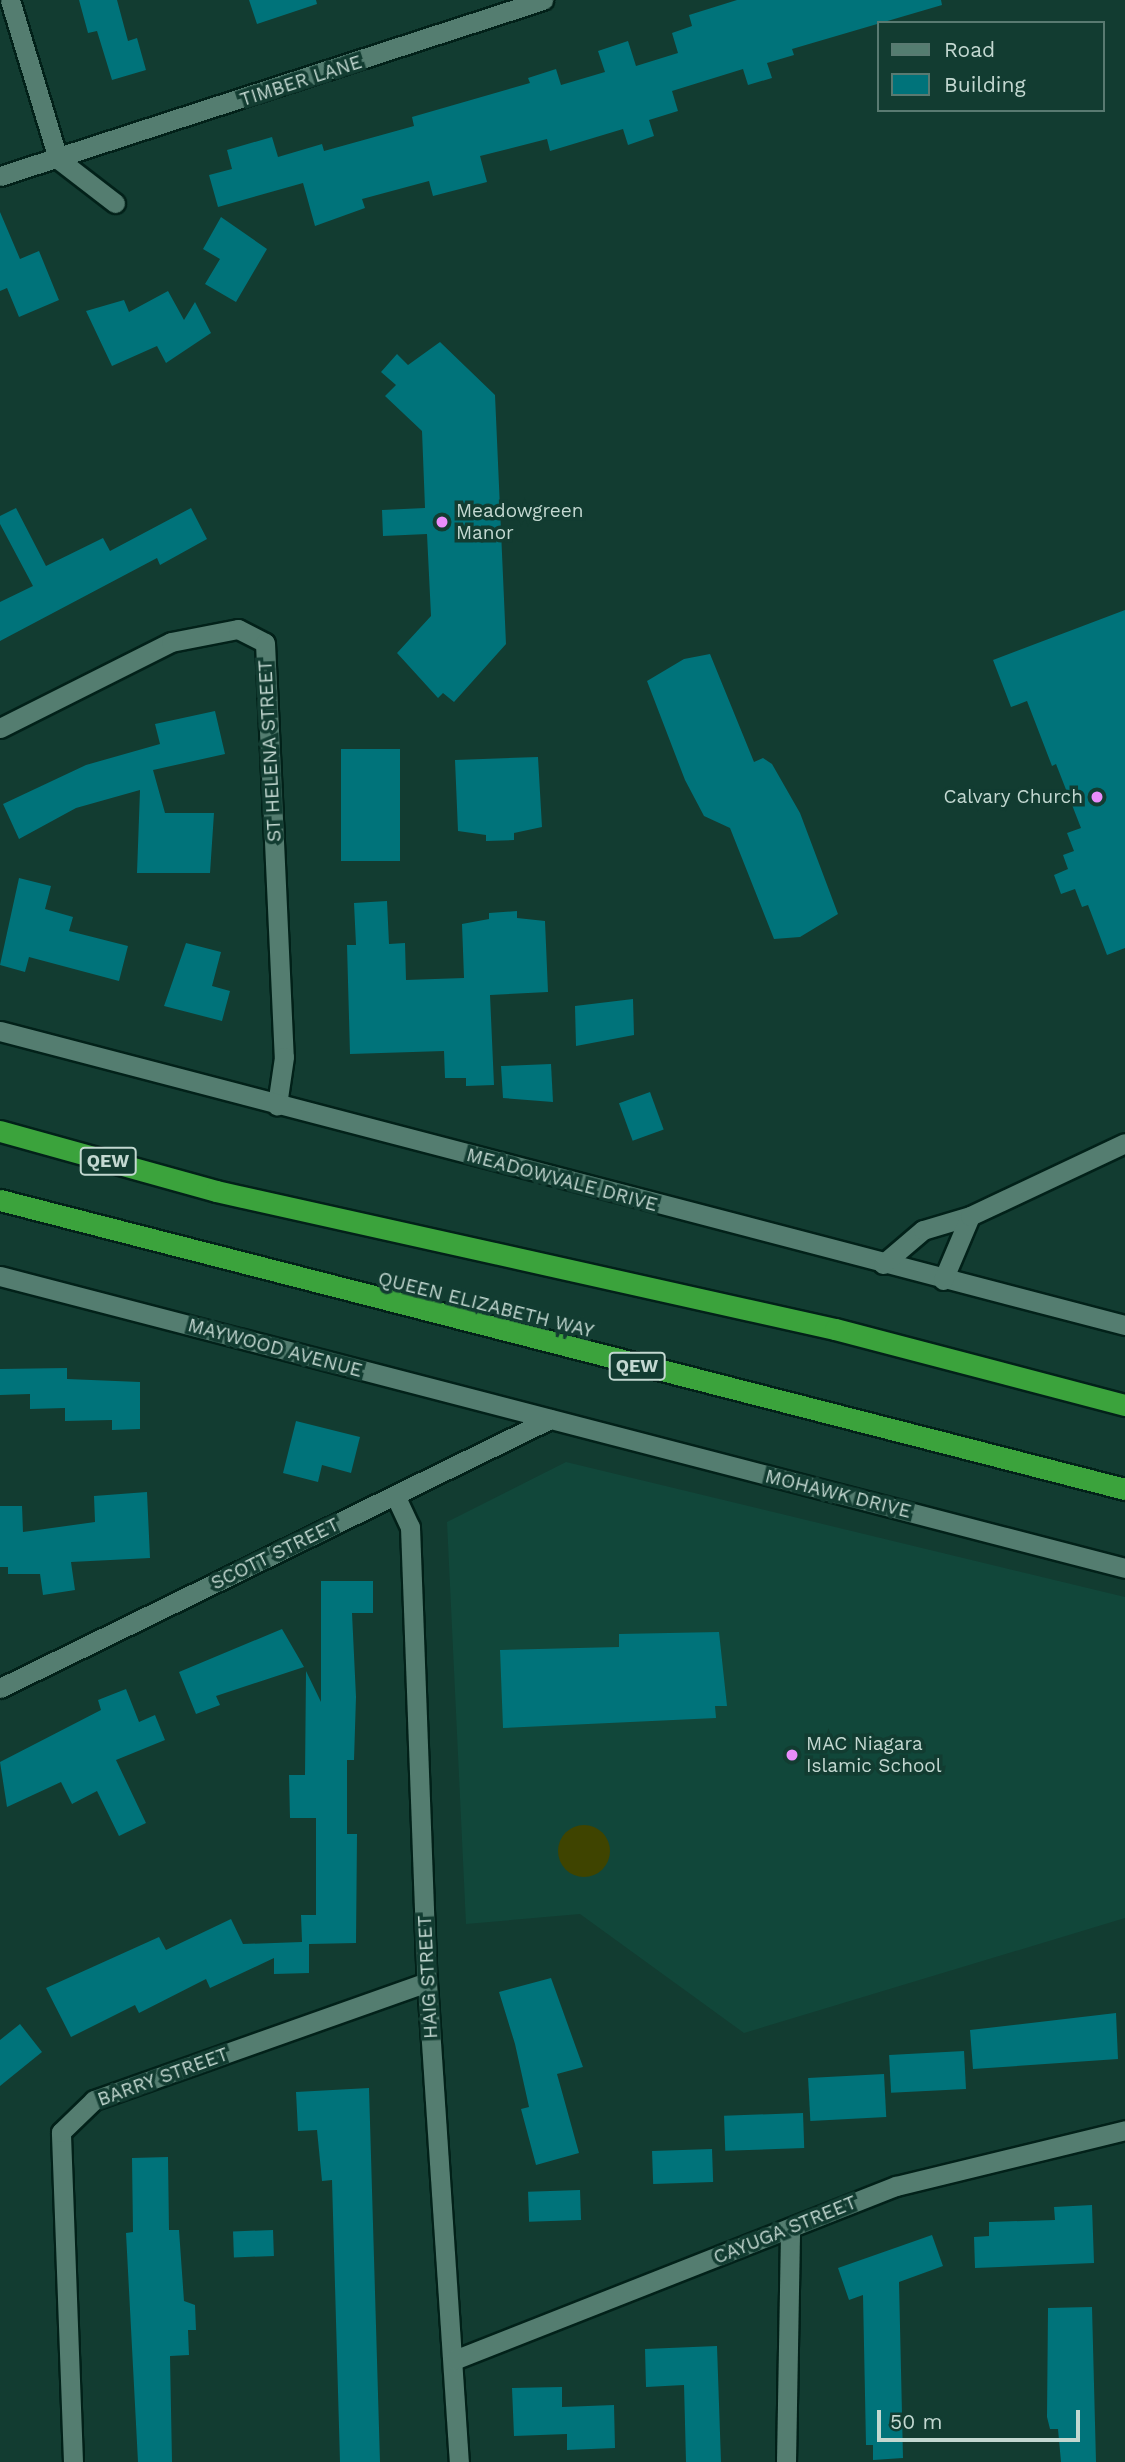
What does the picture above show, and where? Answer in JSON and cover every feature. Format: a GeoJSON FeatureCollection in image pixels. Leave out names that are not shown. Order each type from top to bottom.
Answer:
{"type":"FeatureCollection","features":[{"type":"Feature","properties":{"kind":"highway","name":"QEW"},"geometry":{"type":"LineString","coordinates":[[0,1131],[216,1191],[835,1329],[1125,1405]]}},
{"type":"Feature","properties":{"kind":"highway","name":"QUEEN ELIZABETH WAY"},"geometry":{"type":"LineString","coordinates":[[0,1202],[1125,1489]]}},
{"type":"Feature","properties":{"kind":"street"},"geometry":{"type":"LineString","coordinates":[[10,0],[58,159],[115,203]]}},
{"type":"Feature","properties":{"kind":"street","name":"TIMBER LANE"},"geometry":{"type":"LineString","coordinates":[[0,176],[543,0]]}},
{"type":"Feature","properties":{"kind":"street","name":"ST HELENA STREET"},"geometry":{"type":"LineString","coordinates":[[0,728],[172,642],[238,629],[265,643],[284,1057],[277,1105]]}},
{"type":"Feature","properties":{"kind":"street","name":"MEADOWVALE DRIVE"},"geometry":{"type":"LineString","coordinates":[[0,1031],[943,1280],[1125,1325]]}},
{"type":"Feature","properties":{"kind":"street"},"geometry":{"type":"LineString","coordinates":[[883,1264],[923,1230],[970,1216],[1125,1143]]}},
{"type":"Feature","properties":{"kind":"street"},"geometry":{"type":"LineString","coordinates":[[943,1280],[970,1216]]}},
{"type":"Feature","properties":{"kind":"street","name":"MAYWOOD AVENUE"},"geometry":{"type":"LineString","coordinates":[[0,1276],[550,1419]]}},
{"type":"Feature","properties":{"kind":"street","name":"SCOTT STREET"},"geometry":{"type":"LineString","coordinates":[[0,1688],[550,1419]]}},
{"type":"Feature","properties":{"kind":"street","name":"MOHAWK DRIVE"},"geometry":{"type":"LineString","coordinates":[[550,1419],[1125,1568]]}},
{"type":"Feature","properties":{"kind":"street","name":"HAIG STREET"},"geometry":{"type":"LineString","coordinates":[[395,1495],[410,1527],[426,1982],[454,2360],[458,2462]]}},
{"type":"Feature","properties":{"kind":"street","name":"BARRY STREET"},"geometry":{"type":"LineString","coordinates":[[73,2462],[61,2132],[94,2100],[426,1982]]}},
{"type":"Feature","properties":{"kind":"street","name":"CAYUGA STREET"},"geometry":{"type":"LineString","coordinates":[[454,2360],[896,2186],[1125,2130]]}},
{"type":"Feature","properties":{"kind":"street"},"geometry":{"type":"LineString","coordinates":[[786,2462],[790,2228]]}},
{"type":"Feature","properties":{"kind":"shaded area","name":"MAC Niagara Islamic School"},"geometry":{"type":"Polygon","coordinates":[[[566,1462],[1125,1597],[1125,1918],[744,2033],[580,1914],[466,1924],[447,1522],[566,1462]]]}},
{"type":"Feature","properties":{"kind":"shaded area"},"geometry":{"type":"Polygon","coordinates":[[[584,1825],[594,1827],[602,1833],[608,1841],[608,1861],[602,1869],[594,1875],[584,1877],[574,1875],[566,1869],[560,1861],[558,1851],[560,1841],[566,1833],[574,1827],[584,1825]]]}},
{"type":"Feature","properties":{"kind":"building"},"geometry":{"type":"Polygon","coordinates":[[[79,0],[117,0],[128,41],[137,38],[146,70],[112,80],[97,31],[88,33],[79,0]]]}},
{"type":"Feature","properties":{"kind":"building"},"geometry":{"type":"Polygon","coordinates":[[[249,0],[316,0],[317,4],[257,24],[249,0]]]}},
{"type":"Feature","properties":{"kind":"building"},"geometry":{"type":"Polygon","coordinates":[[[737,0],[941,0],[942,5],[887,21],[876,21],[876,24],[792,49],[794,55],[767,63],[772,78],[748,85],[743,69],[672,91],[678,111],[649,120],[654,136],[628,145],[623,129],[550,151],[547,139],[480,156],[487,182],[433,196],[429,181],[362,199],[365,208],[315,226],[303,183],[218,207],[209,175],[232,169],[227,150],[272,137],[278,157],[322,144],[324,151],[414,126],[412,117],[530,83],[528,78],[556,69],[561,85],[605,72],[598,51],[628,41],[636,66],[678,53],[672,33],[692,26],[689,15],[737,0]]]}},
{"type":"Feature","properties":{"kind":"building"},"geometry":{"type":"Polygon","coordinates":[[[0,212],[20,259],[39,251],[59,300],[19,317],[7,288],[0,291],[0,212]]]}},
{"type":"Feature","properties":{"kind":"building"},"geometry":{"type":"Polygon","coordinates":[[[221,217],[267,249],[236,302],[205,284],[220,259],[203,249],[221,217]]]}},
{"type":"Feature","properties":{"kind":"building"},"geometry":{"type":"Polygon","coordinates":[[[168,291],[184,320],[195,302],[211,333],[166,363],[157,346],[112,366],[86,311],[124,300],[129,312],[168,291]]]}},
{"type":"Feature","properties":{"kind":"building","name":"Meadowgreen Manor"},"geometry":{"type":"Polygon","coordinates":[[[440,342],[495,395],[506,644],[454,702],[443,693],[438,698],[397,653],[431,616],[427,534],[383,536],[382,510],[425,508],[422,431],[385,396],[396,385],[381,372],[397,354],[408,365],[440,342]]]}},
{"type":"Feature","properties":{"kind":"building"},"geometry":{"type":"Polygon","coordinates":[[[16,508],[46,566],[103,538],[110,551],[191,508],[207,539],[160,565],[157,558],[0,641],[0,602],[33,586],[0,524],[0,516],[16,508]]]}},
{"type":"Feature","properties":{"kind":"building","name":"Calvary Church"},"geometry":{"type":"Polygon","coordinates":[[[1125,610],[1125,948],[1107,955],[1088,905],[1082,907],[1075,889],[1061,894],[1054,875],[1068,869],[1063,855],[1074,851],[1067,833],[1081,828],[1056,764],[1052,766],[1027,701],[1011,707],[993,660],[1125,610]]]}},
{"type":"Feature","properties":{"kind":"building"},"geometry":{"type":"Polygon","coordinates":[[[710,654],[754,762],[763,758],[772,764],[800,813],[838,914],[800,937],[774,939],[730,828],[704,816],[685,780],[647,681],[684,659],[710,654]]]}},
{"type":"Feature","properties":{"kind":"building"},"geometry":{"type":"Polygon","coordinates":[[[215,711],[225,754],[153,770],[165,813],[214,813],[210,873],[137,873],[140,790],[76,808],[19,839],[3,804],[86,765],[160,744],[155,724],[215,711]]]}},
{"type":"Feature","properties":{"kind":"building"},"geometry":{"type":"Polygon","coordinates":[[[341,749],[400,749],[400,861],[341,861],[341,749]]]}},
{"type":"Feature","properties":{"kind":"building"},"geometry":{"type":"Polygon","coordinates":[[[538,757],[542,827],[514,833],[514,840],[486,841],[486,835],[458,831],[455,760],[538,757]]]}},
{"type":"Feature","properties":{"kind":"building"},"geometry":{"type":"Polygon","coordinates":[[[19,878],[51,886],[45,909],[73,917],[69,931],[128,946],[119,981],[29,957],[25,972],[0,965],[19,878]]]}},
{"type":"Feature","properties":{"kind":"building"},"geometry":{"type":"Polygon","coordinates":[[[387,901],[389,944],[405,943],[406,980],[464,978],[462,924],[489,919],[489,913],[517,911],[517,918],[545,921],[548,992],[490,995],[494,1085],[466,1086],[466,1078],[445,1078],[444,1051],[350,1054],[347,945],[356,945],[354,903],[387,901]]]}},
{"type":"Feature","properties":{"kind":"building"},"geometry":{"type":"Polygon","coordinates":[[[186,943],[221,952],[212,986],[230,991],[222,1021],[164,1006],[186,943]]]}},
{"type":"Feature","properties":{"kind":"building"},"geometry":{"type":"Polygon","coordinates":[[[633,999],[634,1035],[576,1046],[575,1006],[633,999]]]}},
{"type":"Feature","properties":{"kind":"building"},"geometry":{"type":"Polygon","coordinates":[[[551,1064],[553,1102],[503,1098],[501,1066],[551,1064]]]}},
{"type":"Feature","properties":{"kind":"building"},"geometry":{"type":"Polygon","coordinates":[[[650,1092],[664,1130],[633,1141],[619,1103],[650,1092]]]}},
{"type":"Feature","properties":{"kind":"building"},"geometry":{"type":"Polygon","coordinates":[[[67,1368],[67,1379],[140,1382],[140,1429],[112,1430],[112,1420],[65,1421],[65,1408],[30,1409],[30,1394],[0,1395],[0,1369],[67,1368]]]}},
{"type":"Feature","properties":{"kind":"building"},"geometry":{"type":"Polygon","coordinates":[[[296,1421],[360,1437],[351,1473],[322,1465],[318,1482],[283,1473],[296,1421]]]}},
{"type":"Feature","properties":{"kind":"building"},"geometry":{"type":"Polygon","coordinates":[[[147,1492],[150,1558],[71,1562],[75,1590],[43,1595],[40,1574],[8,1574],[8,1567],[0,1567],[0,1506],[22,1506],[23,1532],[95,1522],[94,1496],[147,1492]]]}},
{"type":"Feature","properties":{"kind":"building"},"geometry":{"type":"Polygon","coordinates":[[[321,1581],[373,1581],[373,1613],[352,1613],[356,1697],[354,1760],[347,1760],[347,1834],[357,1834],[356,1943],[309,1944],[309,1973],[274,1974],[274,1958],[210,1988],[206,1979],[139,2013],[135,2005],[71,2037],[46,1988],[159,1937],[166,1950],[231,1919],[243,1944],[302,1942],[301,1915],[316,1915],[316,1818],[290,1818],[289,1775],[305,1775],[306,1671],[321,1702],[321,1581]]]}},
{"type":"Feature","properties":{"kind":"building"},"geometry":{"type":"Polygon","coordinates":[[[282,1629],[304,1667],[216,1696],[220,1705],[196,1714],[179,1672],[282,1629]]]}},
{"type":"Feature","properties":{"kind":"building"},"geometry":{"type":"Polygon","coordinates":[[[719,1632],[727,1706],[715,1706],[716,1718],[503,1728],[500,1650],[619,1647],[619,1634],[719,1632]]]}},
{"type":"Feature","properties":{"kind":"building"},"geometry":{"type":"Polygon","coordinates":[[[126,1689],[139,1722],[155,1715],[165,1740],[116,1760],[146,1823],[119,1836],[97,1791],[72,1804],[61,1782],[7,1807],[0,1762],[101,1710],[98,1700],[126,1689]]]}},
{"type":"Feature","properties":{"kind":"building"},"geometry":{"type":"Polygon","coordinates":[[[551,1978],[583,2067],[557,2074],[579,2153],[536,2165],[521,2109],[529,2107],[515,2044],[499,1992],[551,1978]]]}},
{"type":"Feature","properties":{"kind":"building"},"geometry":{"type":"Polygon","coordinates":[[[1116,2013],[1118,2059],[973,2069],[970,2030],[1116,2013]]]}},
{"type":"Feature","properties":{"kind":"building"},"geometry":{"type":"Polygon","coordinates":[[[20,2024],[42,2052],[0,2086],[0,2040],[20,2024]]]}},
{"type":"Feature","properties":{"kind":"building"},"geometry":{"type":"Polygon","coordinates":[[[964,2051],[966,2089],[891,2093],[889,2055],[964,2051]]]}},
{"type":"Feature","properties":{"kind":"building"},"geometry":{"type":"Polygon","coordinates":[[[884,2074],[886,2117],[810,2121],[808,2078],[884,2074]]]}},
{"type":"Feature","properties":{"kind":"building"},"geometry":{"type":"Polygon","coordinates":[[[369,2088],[380,2462],[340,2462],[332,2180],[322,2181],[317,2130],[298,2131],[296,2092],[369,2088]]]}},
{"type":"Feature","properties":{"kind":"building"},"geometry":{"type":"Polygon","coordinates":[[[803,2113],[804,2148],[725,2151],[724,2116],[803,2113]]]}},
{"type":"Feature","properties":{"kind":"building"},"geometry":{"type":"Polygon","coordinates":[[[712,2149],[713,2182],[653,2184],[652,2151],[712,2149]]]}},
{"type":"Feature","properties":{"kind":"building"},"geometry":{"type":"Polygon","coordinates":[[[168,2157],[169,2230],[179,2230],[184,2301],[195,2305],[196,2330],[188,2330],[189,2355],[170,2356],[172,2462],[138,2462],[126,2233],[133,2232],[132,2158],[168,2157]]]}},
{"type":"Feature","properties":{"kind":"building"},"geometry":{"type":"Polygon","coordinates":[[[580,2190],[581,2220],[529,2222],[528,2192],[580,2190]]]}},
{"type":"Feature","properties":{"kind":"building"},"geometry":{"type":"Polygon","coordinates":[[[1092,2205],[1094,2263],[975,2268],[974,2237],[989,2236],[989,2222],[1055,2220],[1054,2207],[1092,2205]]]}},
{"type":"Feature","properties":{"kind":"building"},"geometry":{"type":"Polygon","coordinates":[[[273,2230],[274,2256],[234,2257],[233,2231],[273,2230]]]}},
{"type":"Feature","properties":{"kind":"building"},"geometry":{"type":"Polygon","coordinates":[[[932,2235],[943,2266],[899,2282],[903,2458],[873,2460],[873,2445],[866,2445],[863,2295],[849,2300],[838,2268],[932,2235]]]}},
{"type":"Feature","properties":{"kind":"building"},"geometry":{"type":"Polygon","coordinates":[[[1092,2307],[1096,2462],[1061,2462],[1058,2429],[1050,2429],[1047,2417],[1048,2308],[1092,2307]]]}},
{"type":"Feature","properties":{"kind":"building"},"geometry":{"type":"Polygon","coordinates":[[[717,2346],[721,2462],[686,2462],[684,2385],[646,2387],[645,2349],[717,2346]]]}},
{"type":"Feature","properties":{"kind":"building"},"geometry":{"type":"Polygon","coordinates":[[[562,2387],[562,2407],[614,2405],[615,2448],[567,2450],[567,2434],[514,2436],[512,2388],[562,2387]]]}},
{"type":"Feature","properties":{"kind":"place","name":"Meadowgreen Manor"},"geometry":{"type":"Point","coordinates":[442,522]}},
{"type":"Feature","properties":{"kind":"place","name":"Calvary Church"},"geometry":{"type":"Point","coordinates":[1097,797]}},
{"type":"Feature","properties":{"kind":"place","name":"MAC Niagara Islamic School"},"geometry":{"type":"Point","coordinates":[792,1755]}}]}
